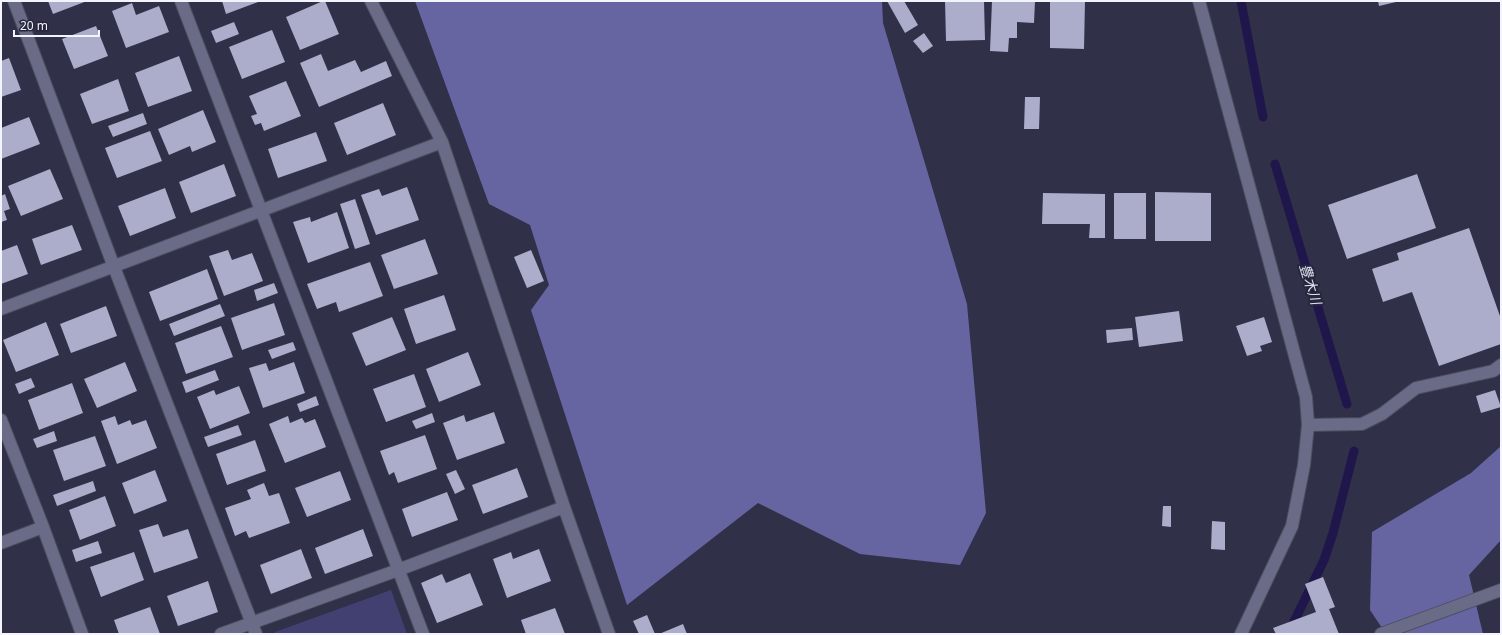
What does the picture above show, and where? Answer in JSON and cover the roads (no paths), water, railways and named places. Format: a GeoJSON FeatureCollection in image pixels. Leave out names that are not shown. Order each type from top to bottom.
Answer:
{"type":"FeatureCollection","features":[{"type":"Feature","properties":{"kind":"street"},"geometry":{"type":"LineString","coordinates":[[14,1],[114,267],[253,628]]}},
{"type":"Feature","properties":{"kind":"street"},"geometry":{"type":"LineString","coordinates":[[181,1],[423,634]]}},
{"type":"Feature","properties":{"kind":"street"},"geometry":{"type":"LineString","coordinates":[[371,1],[442,142],[564,507],[609,634]]}},
{"type":"Feature","properties":{"kind":"street"},"geometry":{"type":"LineString","coordinates":[[1199,1],[1306,397],[1308,425],[1304,465],[1292,526],[1241,634]]}},
{"type":"Feature","properties":{"kind":"street"},"geometry":{"type":"LineString","coordinates":[[1,310],[442,142]]}},
{"type":"Feature","properties":{"kind":"street"},"geometry":{"type":"LineString","coordinates":[[1308,425],[1362,424],[1382,414],[1416,388],[1493,371],[1501,366]]}},
{"type":"Feature","properties":{"kind":"street"},"geometry":{"type":"LineString","coordinates":[[1,420],[43,527],[82,634]]}},
{"type":"Feature","properties":{"kind":"street"},"geometry":{"type":"LineString","coordinates":[[221,634],[253,628],[398,570],[564,507]]}},
{"type":"Feature","properties":{"kind":"street"},"geometry":{"type":"LineString","coordinates":[[1,543],[43,527]]}},
{"type":"Feature","properties":{"kind":"street"},"geometry":{"type":"LineString","coordinates":[[1381,634],[1501,590]]}},
{"type":"Feature","properties":{"kind":"waterway","name":"豊木川"},"geometry":{"type":"LineString","coordinates":[[1241,1],[1263,117]]}},
{"type":"Feature","properties":{"kind":"waterway","name":"豊木川"},"geometry":{"type":"LineString","coordinates":[[1275,164],[1347,404]]}},
{"type":"Feature","properties":{"kind":"waterway","name":"豊木川"},"geometry":{"type":"LineString","coordinates":[[1288,634],[1324,560],[1333,533],[1354,451]]}}]}
